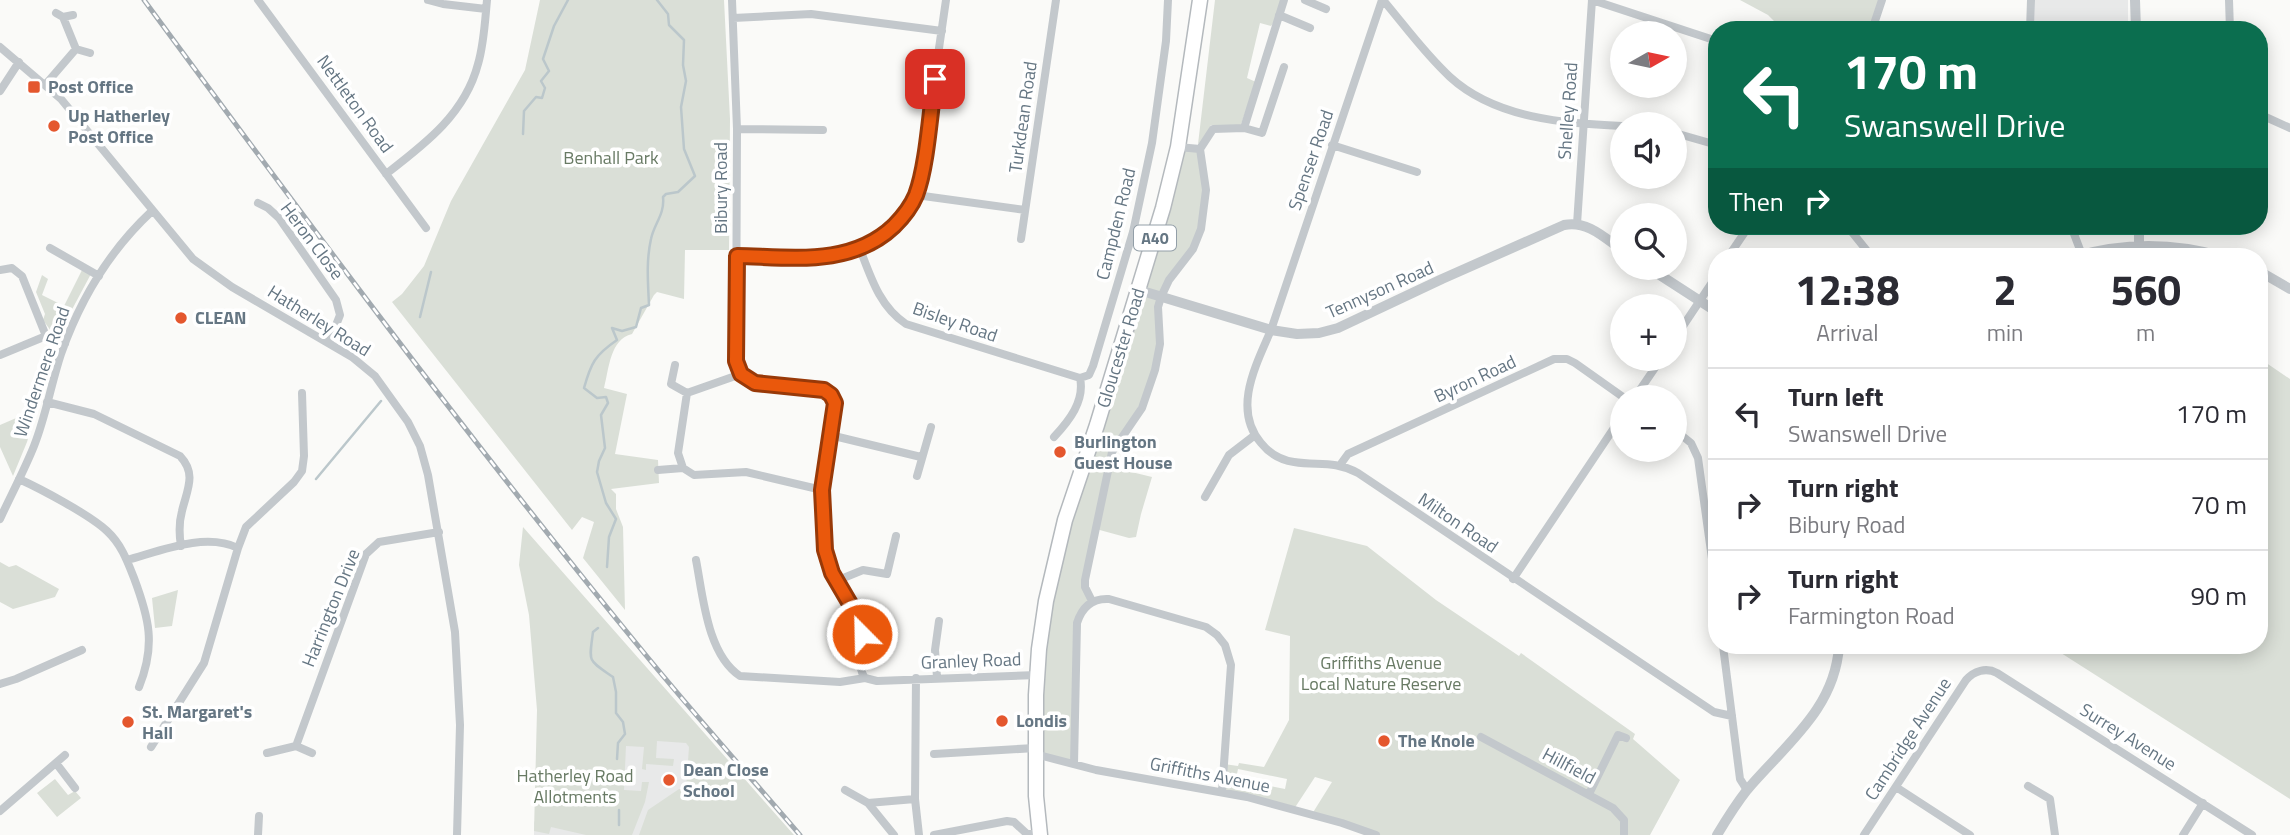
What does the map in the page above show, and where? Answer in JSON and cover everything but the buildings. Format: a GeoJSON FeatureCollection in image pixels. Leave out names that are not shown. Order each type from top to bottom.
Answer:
{"type":"FeatureCollection","features":[{"type":"Feature","properties":{"kind":"highway","name":"Gloucester Road"},"geometry":{"type":"LineString","coordinates":[[1194,0],[1195,26]]}},
{"type":"Feature","properties":{"kind":"highway","name":"Gloucester Road"},"geometry":{"type":"LineString","coordinates":[[1040,834],[1035,751],[1037,675],[1046,601],[1058,547],[1139,290],[1178,147],[1200,0]]}},
{"type":"Feature","properties":{"kind":"street","name":"Nettleton Road"},"geometry":{"type":"LineString","coordinates":[[258,0],[426,228]]}},
{"type":"Feature","properties":{"kind":"street"},"geometry":{"type":"LineString","coordinates":[[386,174],[437,133],[462,101],[479,63],[486,5],[443,4],[428,0]]}},
{"type":"Feature","properties":{"kind":"street","name":"Bibury Road"},"geometry":{"type":"LineString","coordinates":[[732,0],[737,129],[736,361],[741,374]]}},
{"type":"Feature","properties":{"kind":"street"},"geometry":{"type":"LineString","coordinates":[[737,256],[826,257],[860,249],[880,238],[897,223],[916,195],[921,176],[946,0]]}},
{"type":"Feature","properties":{"kind":"street","name":"Turkdean Road"},"geometry":{"type":"LineString","coordinates":[[1021,239],[1056,0]]}},
{"type":"Feature","properties":{"kind":"street","name":"Campden Road"},"geometry":{"type":"LineString","coordinates":[[1054,438],[1072,414],[1082,394],[1080,379],[1088,375],[1093,366],[1133,232],[1152,143],[1166,41],[1168,0]]}},
{"type":"Feature","properties":{"kind":"street"},"geometry":{"type":"LineString","coordinates":[[1244,128],[1284,0]]}},
{"type":"Feature","properties":{"kind":"street"},"geometry":{"type":"LineString","coordinates":[[1305,0],[1326,9]]}},
{"type":"Feature","properties":{"kind":"street"},"geometry":{"type":"LineString","coordinates":[[1382,0],[1442,69],[1472,94],[1510,111],[1583,124],[1610,125]]}},
{"type":"Feature","properties":{"kind":"street","name":"Spenser Road"},"geometry":{"type":"LineString","coordinates":[[1271,330],[1382,0]]}},
{"type":"Feature","properties":{"kind":"street"},"geometry":{"type":"LineString","coordinates":[[1592,0],[1708,38]]}},
{"type":"Feature","properties":{"kind":"street","name":"Shelley Road"},"geometry":{"type":"LineString","coordinates":[[1577,224],[1592,0]]}},
{"type":"Feature","properties":{"kind":"street"},"geometry":{"type":"LineString","coordinates":[[1875,21],[1882,0]]}},
{"type":"Feature","properties":{"kind":"street"},"geometry":{"type":"LineString","coordinates":[[2030,21],[2031,0]]}},
{"type":"Feature","properties":{"kind":"street"},"geometry":{"type":"LineString","coordinates":[[2135,0],[2136,21]]}},
{"type":"Feature","properties":{"kind":"street"},"geometry":{"type":"LineString","coordinates":[[2229,0],[2230,21]]}},
{"type":"Feature","properties":{"kind":"street"},"geometry":{"type":"LineString","coordinates":[[733,18],[780,14],[825,15],[942,31]]}},
{"type":"Feature","properties":{"kind":"street"},"geometry":{"type":"LineString","coordinates":[[73,15],[60,15],[76,49],[90,53]]}},
{"type":"Feature","properties":{"kind":"street"},"geometry":{"type":"LineString","coordinates":[[1279,15],[1310,28]]}},
{"type":"Feature","properties":{"kind":"street","name":"Hatherley Road"},"geometry":{"type":"LineString","coordinates":[[0,47],[61,99],[187,253],[232,287],[352,357],[375,376],[408,422],[420,446],[428,475],[455,632],[459,678],[457,835]]}},
{"type":"Feature","properties":{"kind":"street"},"geometry":{"type":"LineString","coordinates":[[45,85],[76,49]]}},
{"type":"Feature","properties":{"kind":"street"},"geometry":{"type":"LineString","coordinates":[[0,91],[19,62]]}},
{"type":"Feature","properties":{"kind":"street"},"geometry":{"type":"LineString","coordinates":[[1092,601],[1085,587],[1085,580],[1112,452],[1138,416],[1151,386],[1160,344],[1158,307],[1161,297],[1169,280],[1193,249],[1201,229],[1206,190],[1200,149],[1213,129],[1244,128],[1262,133],[1284,67]]}},
{"type":"Feature","properties":{"kind":"street"},"geometry":{"type":"LineString","coordinates":[[2268,118],[2290,128]]}},
{"type":"Feature","properties":{"kind":"street"},"geometry":{"type":"LineString","coordinates":[[737,129],[823,130]]}},
{"type":"Feature","properties":{"kind":"street"},"geometry":{"type":"LineString","coordinates":[[1687,136],[1708,142]]}},
{"type":"Feature","properties":{"kind":"street"},"geometry":{"type":"LineString","coordinates":[[1332,145],[1417,172]]}},
{"type":"Feature","properties":{"kind":"street"},"geometry":{"type":"LineString","coordinates":[[1178,147],[1200,149]]}},
{"type":"Feature","properties":{"kind":"street"},"geometry":{"type":"LineString","coordinates":[[916,195],[1026,210]]}},
{"type":"Feature","properties":{"kind":"street","name":"Heron Close"},"geometry":{"type":"LineString","coordinates":[[258,203],[279,218],[336,300],[340,315],[329,343]]}},
{"type":"Feature","properties":{"kind":"street","name":"Windermere Road"},"geometry":{"type":"LineString","coordinates":[[0,519],[34,446],[65,344],[80,309],[122,242],[152,211]]}},
{"type":"Feature","properties":{"kind":"street"},"geometry":{"type":"LineString","coordinates":[[1577,224],[1587,226],[1610,242]]}},
{"type":"Feature","properties":{"kind":"street","name":"Tennyson Road"},"geometry":{"type":"LineString","coordinates":[[1139,290],[1271,330],[1297,334],[1329,331],[1564,225],[1577,224]]}},
{"type":"Feature","properties":{"kind":"street"},"geometry":{"type":"LineString","coordinates":[[2139,235],[2139,245]]}},
{"type":"Feature","properties":{"kind":"street"},"geometry":{"type":"LineString","coordinates":[[2107,248],[2139,245],[2186,248]]}},
{"type":"Feature","properties":{"kind":"street"},"geometry":{"type":"LineString","coordinates":[[50,248],[99,276]]}},
{"type":"Feature","properties":{"kind":"street","name":"Bisley Road"},"geometry":{"type":"LineString","coordinates":[[860,249],[881,298],[894,315],[906,324],[1080,379]]}},
{"type":"Feature","properties":{"kind":"street"},"geometry":{"type":"LineString","coordinates":[[0,270],[12,268],[22,276],[46,336]]}},
{"type":"Feature","properties":{"kind":"street"},"geometry":{"type":"LineString","coordinates":[[2268,276],[2290,289]]}},
{"type":"Feature","properties":{"kind":"street"},"geometry":{"type":"LineString","coordinates":[[1668,280],[1708,306]]}},
{"type":"Feature","properties":{"kind":"street"},"geometry":{"type":"LineString","coordinates":[[1687,320],[1708,289]]}},
{"type":"Feature","properties":{"kind":"street"},"geometry":{"type":"LineString","coordinates":[[1205,497],[1229,455],[1255,436],[1247,414],[1247,398],[1271,330]]}},
{"type":"Feature","properties":{"kind":"street"},"geometry":{"type":"LineString","coordinates":[[0,355],[46,336],[65,344]]}},
{"type":"Feature","properties":{"kind":"street","name":"Byron Road"},"geometry":{"type":"LineString","coordinates":[[1340,466],[1348,454],[1554,359],[1563,358],[1574,363],[1610,388]]}},
{"type":"Feature","properties":{"kind":"street"},"geometry":{"type":"LineString","coordinates":[[675,365],[671,384],[687,393],[741,374],[755,383],[828,392],[834,399],[836,407],[822,490],[825,550],[836,581],[859,620],[863,642],[860,669],[865,678]]}},
{"type":"Feature","properties":{"kind":"street"},"geometry":{"type":"LineString","coordinates":[[151,747],[204,663],[246,527],[294,482],[302,471],[302,393]]}},
{"type":"Feature","properties":{"kind":"street"},"geometry":{"type":"LineString","coordinates":[[683,468],[678,453],[687,393]]}},
{"type":"Feature","properties":{"kind":"street"},"geometry":{"type":"LineString","coordinates":[[47,402],[94,414],[180,456],[187,465],[190,477],[181,513],[181,546]]}},
{"type":"Feature","properties":{"kind":"street"},"geometry":{"type":"LineString","coordinates":[[917,476],[931,427]]}},
{"type":"Feature","properties":{"kind":"street"},"geometry":{"type":"LineString","coordinates":[[1513,579],[1610,434]]}},
{"type":"Feature","properties":{"kind":"street"},"geometry":{"type":"LineString","coordinates":[[830,435],[921,457]]}},
{"type":"Feature","properties":{"kind":"street","name":"Milton Road"},"geometry":{"type":"LineString","coordinates":[[1255,436],[1264,447],[1283,459],[1340,466],[1358,473],[1714,712],[1732,716]]}},
{"type":"Feature","properties":{"kind":"street"},"geometry":{"type":"LineString","coordinates":[[1687,439],[1692,443],[1699,458],[1708,526]]}},
{"type":"Feature","properties":{"kind":"street"},"geometry":{"type":"LineString","coordinates":[[658,470],[683,468],[694,475],[746,472],[822,490]]}},
{"type":"Feature","properties":{"kind":"street"},"geometry":{"type":"LineString","coordinates":[[19,480],[96,522],[114,538],[127,560],[149,626],[148,657],[139,687]]}},
{"type":"Feature","properties":{"kind":"street","name":"Harrington Drive"},"geometry":{"type":"LineString","coordinates":[[296,746],[366,554],[379,542],[439,532]]}},
{"type":"Feature","properties":{"kind":"street"},"geometry":{"type":"LineString","coordinates":[[836,581],[863,570],[887,574],[896,536]]}},
{"type":"Feature","properties":{"kind":"street"},"geometry":{"type":"LineString","coordinates":[[127,560],[198,543],[228,544],[238,548]]}},
{"type":"Feature","properties":{"kind":"street","name":"Granley Road"},"geometry":{"type":"LineString","coordinates":[[696,560],[713,641],[736,674],[759,678],[840,682],[865,678],[877,681],[1037,675]]}},
{"type":"Feature","properties":{"kind":"street"},"geometry":{"type":"LineString","coordinates":[[1074,764],[1077,623],[1081,612],[1092,601],[1109,599],[1206,627],[1221,639],[1228,651],[1231,665],[1222,792]]}},
{"type":"Feature","properties":{"kind":"street"},"geometry":{"type":"LineString","coordinates":[[937,677],[935,650],[939,621]]}},
{"type":"Feature","properties":{"kind":"street"},"geometry":{"type":"LineString","coordinates":[[0,684],[82,650]]}},
{"type":"Feature","properties":{"kind":"street"},"geometry":{"type":"LineString","coordinates":[[1724,654],[1740,779],[1748,790]]}},
{"type":"Feature","properties":{"kind":"street"},"geometry":{"type":"LineString","coordinates":[[1717,835],[1748,790],[1820,707],[1834,676],[1838,654]]}},
{"type":"Feature","properties":{"kind":"street","name":"Cambridge Avenue"},"geometry":{"type":"LineString","coordinates":[[1864,835],[1966,680],[1977,671],[1986,670]]}},
{"type":"Feature","properties":{"kind":"street","name":"Surrey Avenue"},"geometry":{"type":"LineString","coordinates":[[1986,670],[1997,673],[2252,835]]}},
{"type":"Feature","properties":{"kind":"street"},"geometry":{"type":"LineString","coordinates":[[916,678],[915,799],[919,835]]}},
{"type":"Feature","properties":{"kind":"street"},"geometry":{"type":"LineString","coordinates":[[1589,794],[1618,736],[1626,738]]}},
{"type":"Feature","properties":{"kind":"street","name":"Hillfield"},"geometry":{"type":"LineString","coordinates":[[1481,737],[1589,794],[1619,813],[1625,824],[1624,835]]}},
{"type":"Feature","properties":{"kind":"street"},"geometry":{"type":"LineString","coordinates":[[267,752],[296,746],[312,753]]}},
{"type":"Feature","properties":{"kind":"street","name":"Griffiths Avenue"},"geometry":{"type":"LineString","coordinates":[[934,754],[1035,751],[1096,770],[1222,792],[1301,811],[1376,835]]}},
{"type":"Feature","properties":{"kind":"street"},"geometry":{"type":"LineString","coordinates":[[0,811],[65,755]]}},
{"type":"Feature","properties":{"kind":"street"},"geometry":{"type":"LineString","coordinates":[[56,763],[75,788]]}},
{"type":"Feature","properties":{"kind":"street"},"geometry":{"type":"LineString","coordinates":[[2028,786],[2050,799],[2055,835]]}},
{"type":"Feature","properties":{"kind":"street"},"geometry":{"type":"LineString","coordinates":[[1896,787],[1970,835]]}},
{"type":"Feature","properties":{"kind":"street"},"geometry":{"type":"LineString","coordinates":[[845,790],[868,803],[894,835]]}},
{"type":"Feature","properties":{"kind":"street"},"geometry":{"type":"LineString","coordinates":[[868,803],[915,799]]}},
{"type":"Feature","properties":{"kind":"street"},"geometry":{"type":"LineString","coordinates":[[2183,835],[2203,803]]}},
{"type":"Feature","properties":{"kind":"street"},"geometry":{"type":"LineString","coordinates":[[258,835],[259,816]]}},
{"type":"Feature","properties":{"kind":"street"},"geometry":{"type":"LineString","coordinates":[[934,835],[1007,821],[1014,822],[1027,834],[1040,834]]}},
{"type":"Feature","properties":{"kind":"shaded area"},"geometry":{"type":"Polygon","coordinates":[[[2035,0],[2128,0],[2128,21],[2034,21],[2035,0]]]}},
{"type":"Feature","properties":{"kind":"shaded area","name":"Dean Close School"},"geometry":{"type":"Polygon","coordinates":[[[677,720],[770,835],[534,835],[534,822],[609,739],[677,720]]]}},
{"type":"Feature","properties":{"kind":"green space","name":"Benhall Park"},"geometry":{"type":"Polygon","coordinates":[[[540,0],[724,0],[730,119],[729,250],[685,250],[684,299],[657,292],[654,295],[632,334],[625,337],[615,348],[604,388],[627,394],[615,454],[658,460],[659,483],[611,489],[616,494],[616,509],[623,527],[625,610],[583,558],[594,522],[582,517],[572,530],[392,302],[402,294],[424,266],[451,201],[525,70],[540,0]]]}},
{"type":"Feature","properties":{"kind":"green space"},"geometry":{"type":"Polygon","coordinates":[[[1215,0],[1282,0],[1271,26],[1260,23],[1247,78],[1256,82],[1240,127],[1211,125],[1198,144],[1215,0]]]}},
{"type":"Feature","properties":{"kind":"green space"},"geometry":{"type":"Polygon","coordinates":[[[1740,0],[1882,0],[1875,21],[1774,21],[1740,0]]]}},
{"type":"Feature","properties":{"kind":"green space"},"geometry":{"type":"Polygon","coordinates":[[[1178,147],[1200,149],[1206,190],[1201,229],[1161,297],[1161,332],[1151,385],[1112,452],[1111,467],[1152,477],[1136,537],[1129,538],[1096,529],[1085,580],[1092,601],[1081,612],[1074,764],[1035,754],[1046,601],[1178,147]]]}},
{"type":"Feature","properties":{"kind":"green space"},"geometry":{"type":"Polygon","coordinates":[[[84,266],[92,272],[60,332],[51,331],[43,320],[45,314],[36,292],[42,275],[48,279],[42,295],[64,306],[84,266]]]}},
{"type":"Feature","properties":{"kind":"green space"},"geometry":{"type":"Polygon","coordinates":[[[2268,364],[2290,379],[2290,799],[2063,654],[2268,654],[2268,364]]]}},
{"type":"Feature","properties":{"kind":"green space"},"geometry":{"type":"Polygon","coordinates":[[[37,409],[13,476],[0,447],[0,425],[37,409]]]}},
{"type":"Feature","properties":{"kind":"green space","name":"Hatherley Road Allotments"},"geometry":{"type":"Polygon","coordinates":[[[523,527],[794,835],[639,835],[648,810],[679,789],[686,789],[689,747],[686,743],[657,741],[656,758],[674,759],[673,766],[646,764],[646,770],[642,769],[644,747],[626,746],[624,790],[641,791],[642,782],[649,782],[645,802],[632,835],[586,835],[551,827],[549,834],[534,831],[537,710],[529,615],[519,565],[523,527]]]}},
{"type":"Feature","properties":{"kind":"green space","name":"Griffiths Avenue Local Nature Reserve"},"geometry":{"type":"Polygon","coordinates":[[[1294,528],[1367,546],[1436,600],[1519,656],[1521,653],[1635,734],[1633,739],[1680,780],[1650,835],[1376,835],[1312,814],[1332,782],[1315,777],[1294,809],[1222,792],[1224,764],[1238,766],[1239,763],[1264,767],[1289,720],[1290,636],[1265,630],[1294,528]],[[1238,769],[1236,779],[1285,789],[1287,779],[1238,769]]]}},
{"type":"Feature","properties":{"kind":"green space"},"geometry":{"type":"Polygon","coordinates":[[[0,562],[9,567],[16,565],[59,589],[55,597],[13,609],[0,602],[0,562]]]}},
{"type":"Feature","properties":{"kind":"green space"},"geometry":{"type":"Polygon","coordinates":[[[178,590],[172,626],[155,628],[152,598],[178,590]]]}},
{"type":"Feature","properties":{"kind":"green space"},"geometry":{"type":"Polygon","coordinates":[[[55,779],[68,795],[75,791],[81,798],[57,817],[37,793],[55,779]]]}},
{"type":"Feature","properties":{"kind":"waterway"},"geometry":{"type":"LineString","coordinates":[[523,134],[524,111],[536,97],[542,98],[545,88],[541,81],[549,71],[543,59],[554,26],[568,0]]}},
{"type":"Feature","properties":{"kind":"waterway"},"geometry":{"type":"LineString","coordinates":[[607,567],[609,537],[616,519],[606,503],[597,472],[605,448],[601,415],[608,403],[606,397],[597,398],[584,388],[595,360],[617,340],[612,328],[622,331],[636,327],[641,308],[649,305],[649,247],[662,209],[663,197],[678,192],[695,176],[684,149],[681,107],[686,81],[683,65],[684,40],[669,25],[668,14],[657,0]]}},
{"type":"Feature","properties":{"kind":"waterway"},"geometry":{"type":"LineString","coordinates":[[420,317],[431,272]]}},
{"type":"Feature","properties":{"kind":"waterway"},"geometry":{"type":"LineString","coordinates":[[316,479],[381,401]]}},
{"type":"Feature","properties":{"kind":"waterway"},"geometry":{"type":"LineString","coordinates":[[598,628],[593,632],[592,659],[598,667],[613,677],[616,713],[623,722],[625,734],[618,743],[617,759]]}},
{"type":"Feature","properties":{"kind":"waterway"},"geometry":{"type":"LineString","coordinates":[[619,810],[619,825]]}},
{"type":"Feature","properties":{"kind":"railway"},"geometry":{"type":"LineString","coordinates":[[144,0],[326,246],[513,489],[660,672],[800,835]]}},
{"type":"Feature","properties":{"kind":"place","name":"Post Office"},"geometry":{"type":"Point","coordinates":[34,87]}},
{"type":"Feature","properties":{"kind":"place","name":"Up Hatherley Post Office"},"geometry":{"type":"Point","coordinates":[54,126]}},
{"type":"Feature","properties":{"kind":"place","name":"CLEAN"},"geometry":{"type":"Point","coordinates":[181,318]}},
{"type":"Feature","properties":{"kind":"place","name":"Burlington Guest House"},"geometry":{"type":"Point","coordinates":[1060,452]}},
{"type":"Feature","properties":{"kind":"place","name":"Londis"},"geometry":{"type":"Point","coordinates":[1002,721]}},
{"type":"Feature","properties":{"kind":"place","name":"St. Margaret's Hall"},"geometry":{"type":"Point","coordinates":[128,722]}},
{"type":"Feature","properties":{"kind":"place","name":"The Knole"},"geometry":{"type":"Point","coordinates":[1384,741]}},
{"type":"Feature","properties":{"kind":"place","name":"Dean Close School"},"geometry":{"type":"Point","coordinates":[669,780]}},
{"type":"Feature","properties":{"kind":"route"},"geometry":{"type":"LineString","coordinates":[[862,634],[859,620],[828,565],[825,550],[823,469],[836,407],[834,399],[824,390],[755,383],[741,374],[736,361],[737,256],[837,256],[860,249],[888,231],[902,218],[919,186],[935,79]]}}]}
